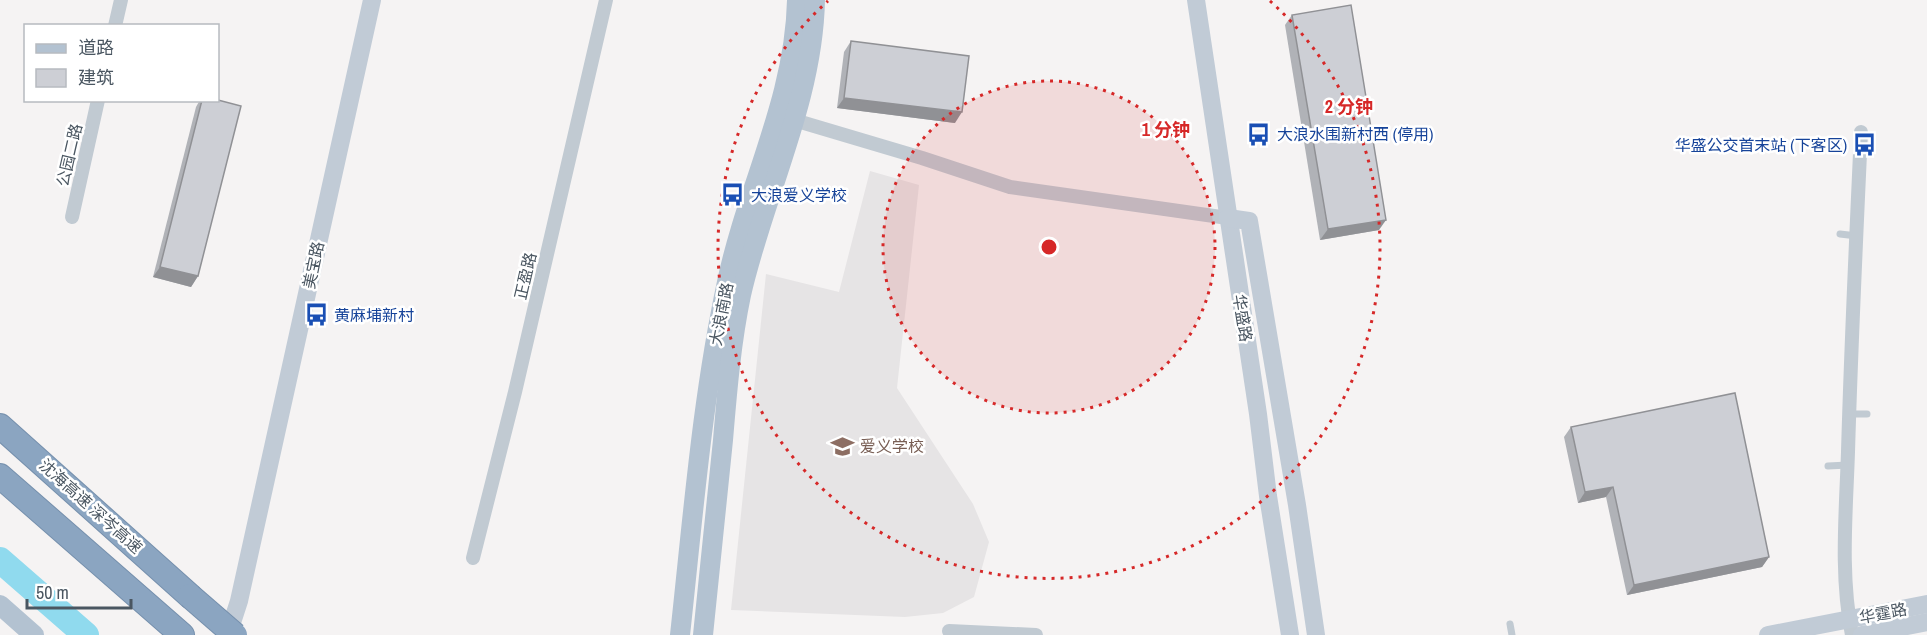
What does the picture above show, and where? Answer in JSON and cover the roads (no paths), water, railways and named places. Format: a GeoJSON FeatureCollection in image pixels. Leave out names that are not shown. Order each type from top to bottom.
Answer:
{"type":"FeatureCollection","features":[{"type":"Feature","properties":{"kind":"highway","name":"沈海高速 深岑高速"},"geometry":{"type":"LineString","coordinates":[[0,426],[235,635]]}},
{"type":"Feature","properties":{"kind":"highway"},"geometry":{"type":"LineString","coordinates":[[0,476],[177,631]]}},
{"type":"Feature","properties":{"kind":"main road","name":"美宝路"},"geometry":{"type":"LineString","coordinates":[[228,635],[239,601],[372,0]]}},
{"type":"Feature","properties":{"kind":"main road","name":"大浪南路"},"geometry":{"type":"LineString","coordinates":[[680,635],[711,365],[735,250],[788,75],[797,0]]}},
{"type":"Feature","properties":{"kind":"main road","name":"大浪南路"},"geometry":{"type":"LineString","coordinates":[[703,635],[734,337],[750,260],[794,120],[811,45],[815,0]]}},
{"type":"Feature","properties":{"kind":"main road","name":"华盛路"},"geometry":{"type":"LineString","coordinates":[[1196,0],[1290,635]]}},
{"type":"Feature","properties":{"kind":"main road","name":"华盛路"},"geometry":{"type":"LineString","coordinates":[[1227,218],[1249,221],[1297,505],[1316,635]]}},
{"type":"Feature","properties":{"kind":"main road"},"geometry":{"type":"LineString","coordinates":[[1312,603],[1326,635]]}},
{"type":"Feature","properties":{"kind":"main road","name":"华霆路"},"geometry":{"type":"LineString","coordinates":[[1768,635],[1851,627],[1927,604]]}},
{"type":"Feature","properties":{"kind":"main road"},"geometry":{"type":"LineString","coordinates":[[0,605],[34,635]]}},
{"type":"Feature","properties":{"kind":"main road","name":"华霆路"},"geometry":{"type":"LineString","coordinates":[[1862,635],[1927,622]]}},
{"type":"Feature","properties":{"kind":"street"},"geometry":{"type":"LineString","coordinates":[[115,24],[121,0]]}},
{"type":"Feature","properties":{"kind":"street","name":"正盈路"},"geometry":{"type":"LineString","coordinates":[[472,558],[525,348],[606,0]]}},
{"type":"Feature","properties":{"kind":"street","name":"公园二路"},"geometry":{"type":"LineString","coordinates":[[72,217],[98,102]]}},
{"type":"Feature","properties":{"kind":"street"},"geometry":{"type":"LineString","coordinates":[[794,120],[1010,187],[1227,218]]}},
{"type":"Feature","properties":{"kind":"street"},"geometry":{"type":"LineString","coordinates":[[1851,627],[1845,588],[1849,414],[1861,132]]}},
{"type":"Feature","properties":{"kind":"street"},"geometry":{"type":"LineString","coordinates":[[949,631],[1036,635]]}},
{"type":"Feature","properties":{"kind":"lane"},"geometry":{"type":"LineString","coordinates":[[1840,234],[1857,236]]}},
{"type":"Feature","properties":{"kind":"lane"},"geometry":{"type":"LineString","coordinates":[[1849,414],[1867,414]]}},
{"type":"Feature","properties":{"kind":"lane"},"geometry":{"type":"LineString","coordinates":[[1828,466],[1848,465]]}},
{"type":"Feature","properties":{"kind":"lane"},"geometry":{"type":"LineString","coordinates":[[1510,624],[1512,635]]}},
{"type":"Feature","properties":{"kind":"waterway"},"geometry":{"type":"LineString","coordinates":[[0,560],[86,635]]}},
{"type":"Feature","properties":{"kind":"place","name":"大浪水围新村西 (停用)"},"geometry":{"type":"Point","coordinates":[1259,134]}},
{"type":"Feature","properties":{"kind":"place","name":"华盛公交首末站 (下客区)"},"geometry":{"type":"Point","coordinates":[1865,145]}},
{"type":"Feature","properties":{"kind":"place","name":"大浪爱义学校"},"geometry":{"type":"Point","coordinates":[733,195]}},
{"type":"Feature","properties":{"kind":"place","name":"黄麻埔新村"},"geometry":{"type":"Point","coordinates":[316,315]}},
{"type":"Feature","properties":{"kind":"place","name":"爱义学校"},"geometry":{"type":"Point","coordinates":[842,446]}}]}
